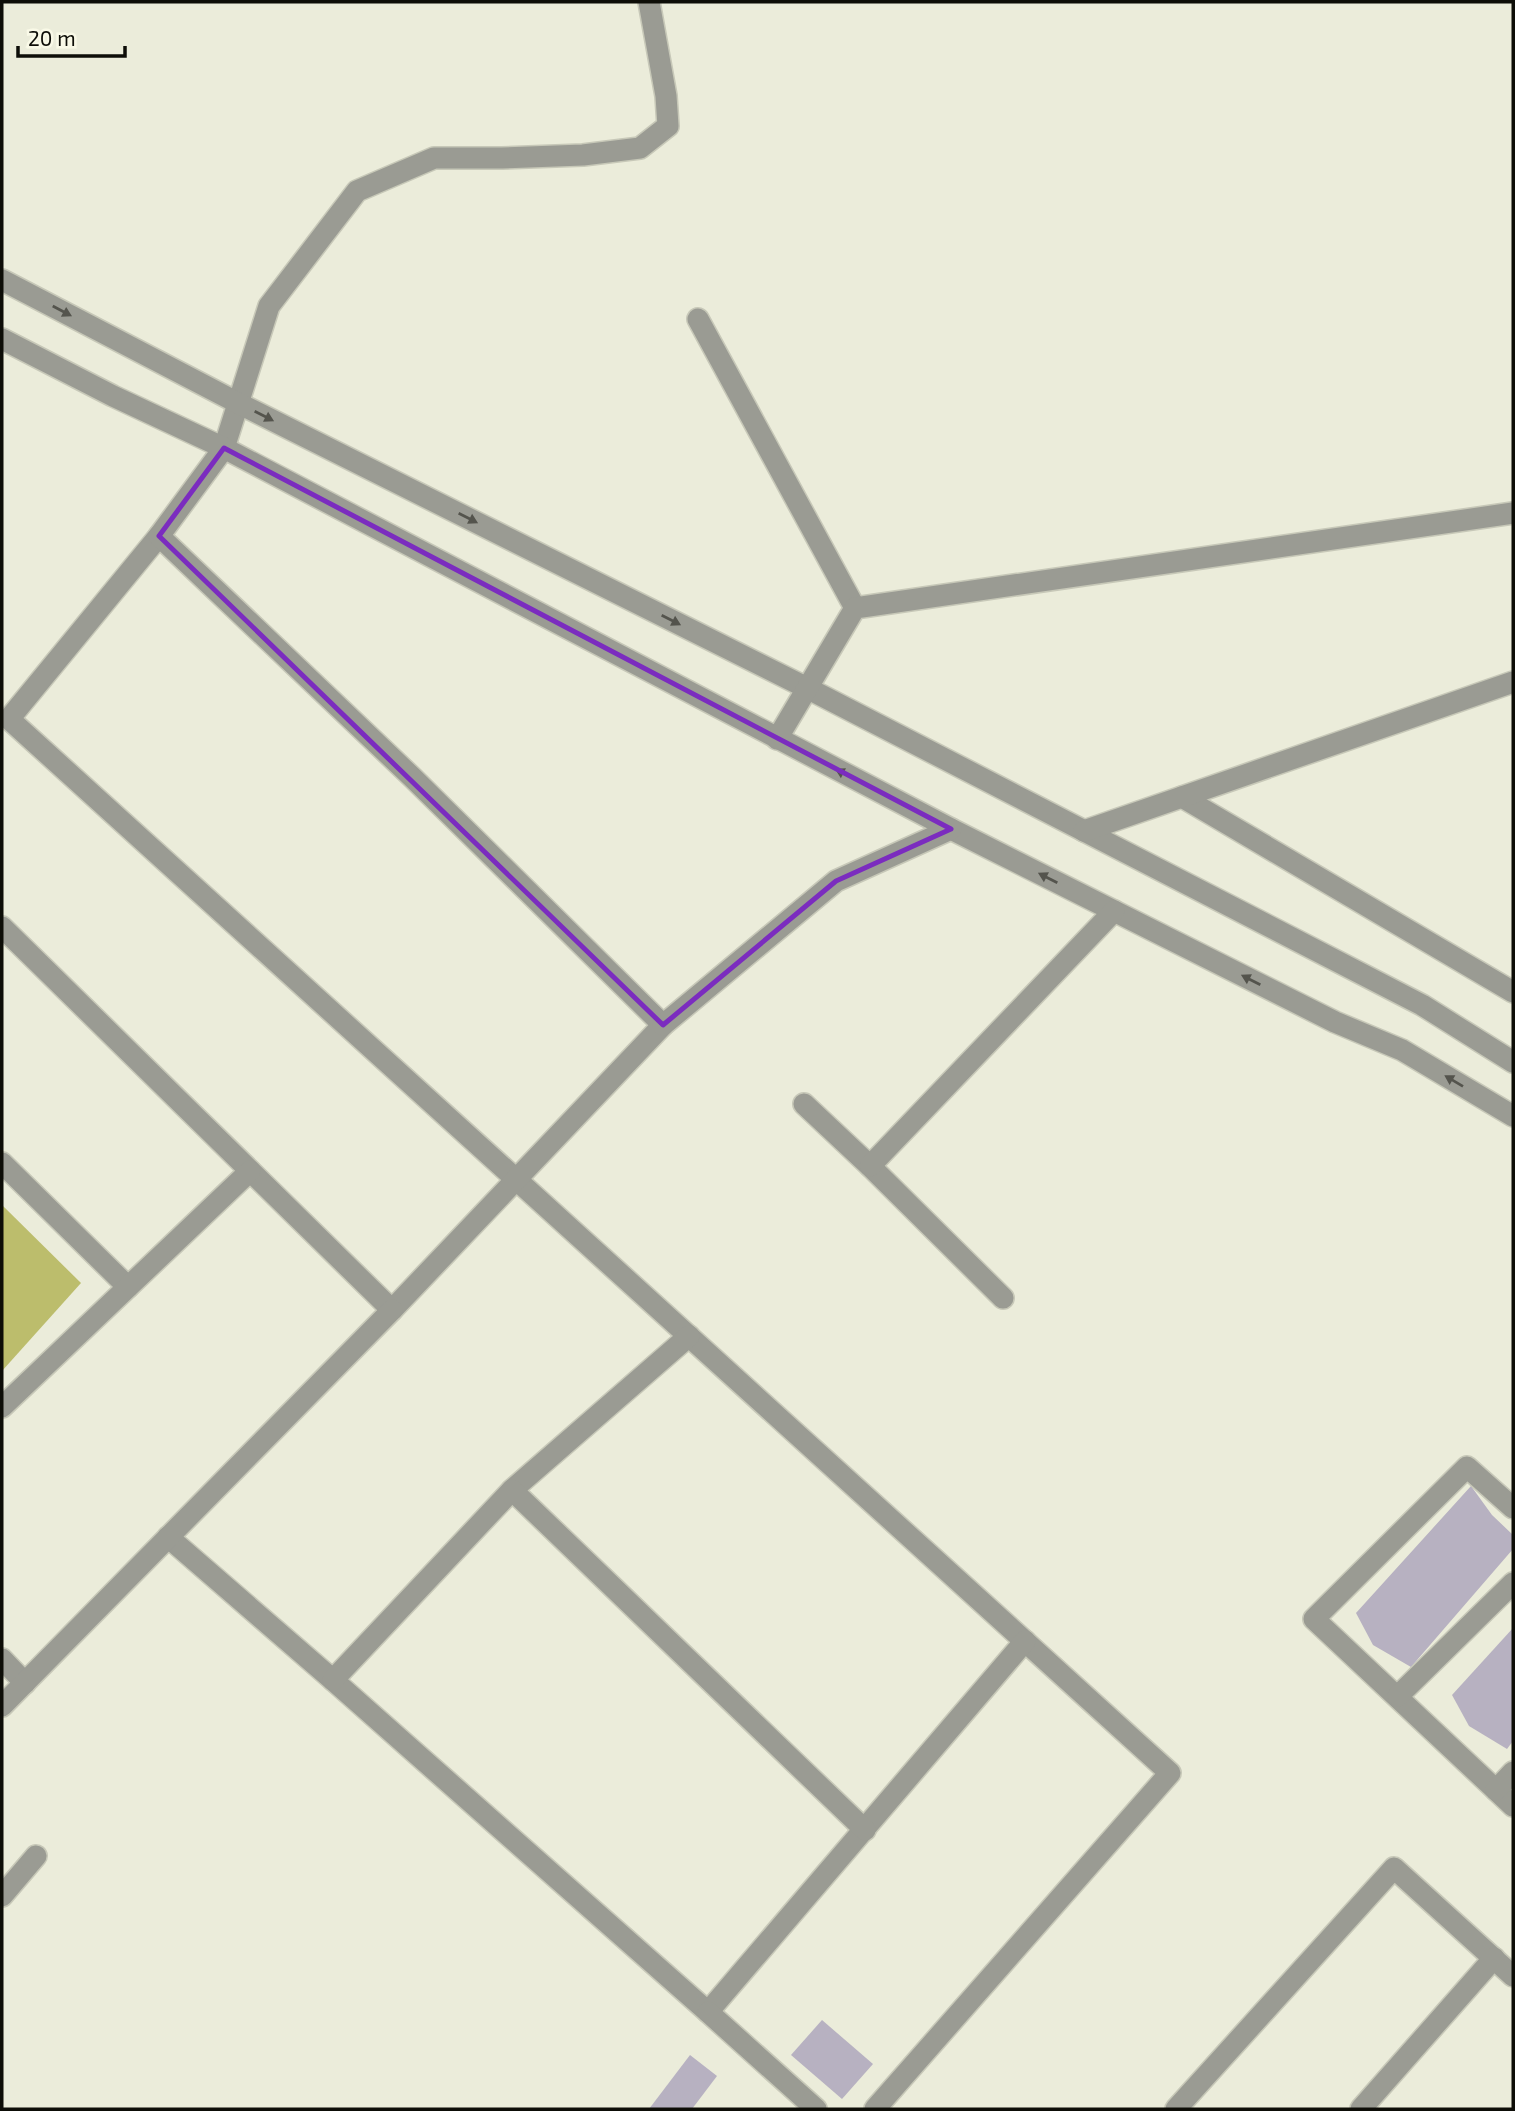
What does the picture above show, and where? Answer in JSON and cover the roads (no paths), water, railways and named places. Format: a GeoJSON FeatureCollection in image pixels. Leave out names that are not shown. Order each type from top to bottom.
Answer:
{"type":"FeatureCollection","features":[{"type":"Feature","properties":{"kind":"street"},"geometry":{"type":"LineString","coordinates":[[649,2],[666,96],[667,126],[640,148],[583,155],[502,159],[434,158],[357,191],[269,306],[224,448],[159,536],[6,723],[516,1178],[1170,1773],[875,2109]]}},
{"type":"Feature","properties":{"kind":"street"},"geometry":{"type":"LineString","coordinates":[[2,280],[238,403],[807,688],[1422,1005],[1513,1062]]}},
{"type":"Feature","properties":{"kind":"street"},"geometry":{"type":"LineString","coordinates":[[698,319],[855,608]]}},
{"type":"Feature","properties":{"kind":"street"},"geometry":{"type":"LineString","coordinates":[[2,339],[113,396],[224,448],[951,829],[1335,1022],[1402,1050],[1513,1116]]}},
{"type":"Feature","properties":{"kind":"street"},"geometry":{"type":"LineString","coordinates":[[855,608],[1513,513]]}},
{"type":"Feature","properties":{"kind":"street"},"geometry":{"type":"LineString","coordinates":[[159,536],[413,778],[663,1025]]}},
{"type":"Feature","properties":{"kind":"street"},"geometry":{"type":"LineString","coordinates":[[777,739],[855,608]]}},
{"type":"Feature","properties":{"kind":"street"},"geometry":{"type":"LineString","coordinates":[[1084,831],[1513,682]]}},
{"type":"Feature","properties":{"kind":"street"},"geometry":{"type":"LineString","coordinates":[[1182,797],[1513,992]]}},
{"type":"Feature","properties":{"kind":"street"},"geometry":{"type":"LineString","coordinates":[[2,1706],[392,1310],[663,1025],[836,881],[951,829]]}},
{"type":"Feature","properties":{"kind":"street"},"geometry":{"type":"LineString","coordinates":[[870,1166],[1114,911]]}},
{"type":"Feature","properties":{"kind":"street"},"geometry":{"type":"LineString","coordinates":[[2,927],[392,1310]]}},
{"type":"Feature","properties":{"kind":"street"},"geometry":{"type":"LineString","coordinates":[[804,1104],[1003,1298]]}},
{"type":"Feature","properties":{"kind":"street"},"geometry":{"type":"LineString","coordinates":[[2,1163],[128,1287]]}},
{"type":"Feature","properties":{"kind":"street"},"geometry":{"type":"LineString","coordinates":[[2,1407],[250,1171]]}},
{"type":"Feature","properties":{"kind":"street"},"geometry":{"type":"LineString","coordinates":[[333,1680],[512,1490],[689,1336]]}},
{"type":"Feature","properties":{"kind":"street"},"geometry":{"type":"LineString","coordinates":[[1513,1508],[1467,1467],[1314,1619],[1513,1806]]}},
{"type":"Feature","properties":{"kind":"street"},"geometry":{"type":"LineString","coordinates":[[512,1490],[864,1830]]}},
{"type":"Feature","properties":{"kind":"street"},"geometry":{"type":"LineString","coordinates":[[168,1537],[816,2109]]}},
{"type":"Feature","properties":{"kind":"street"},"geometry":{"type":"LineString","coordinates":[[1398,1696],[1513,1583]]}},
{"type":"Feature","properties":{"kind":"street"},"geometry":{"type":"LineString","coordinates":[[708,2012],[1025,1641]]}},
{"type":"Feature","properties":{"kind":"street"},"geometry":{"type":"LineString","coordinates":[[2,1659],[25,1683]]}},
{"type":"Feature","properties":{"kind":"street"},"geometry":{"type":"LineString","coordinates":[[1496,1790],[1513,1772]]}},
{"type":"Feature","properties":{"kind":"street"},"geometry":{"type":"LineString","coordinates":[[2,1896],[37,1856]]}},
{"type":"Feature","properties":{"kind":"street"},"geometry":{"type":"LineString","coordinates":[[1176,2109],[1394,1868],[1513,1976]]}},
{"type":"Feature","properties":{"kind":"street"},"geometry":{"type":"LineString","coordinates":[[1361,2109],[1494,1958]]}}]}
